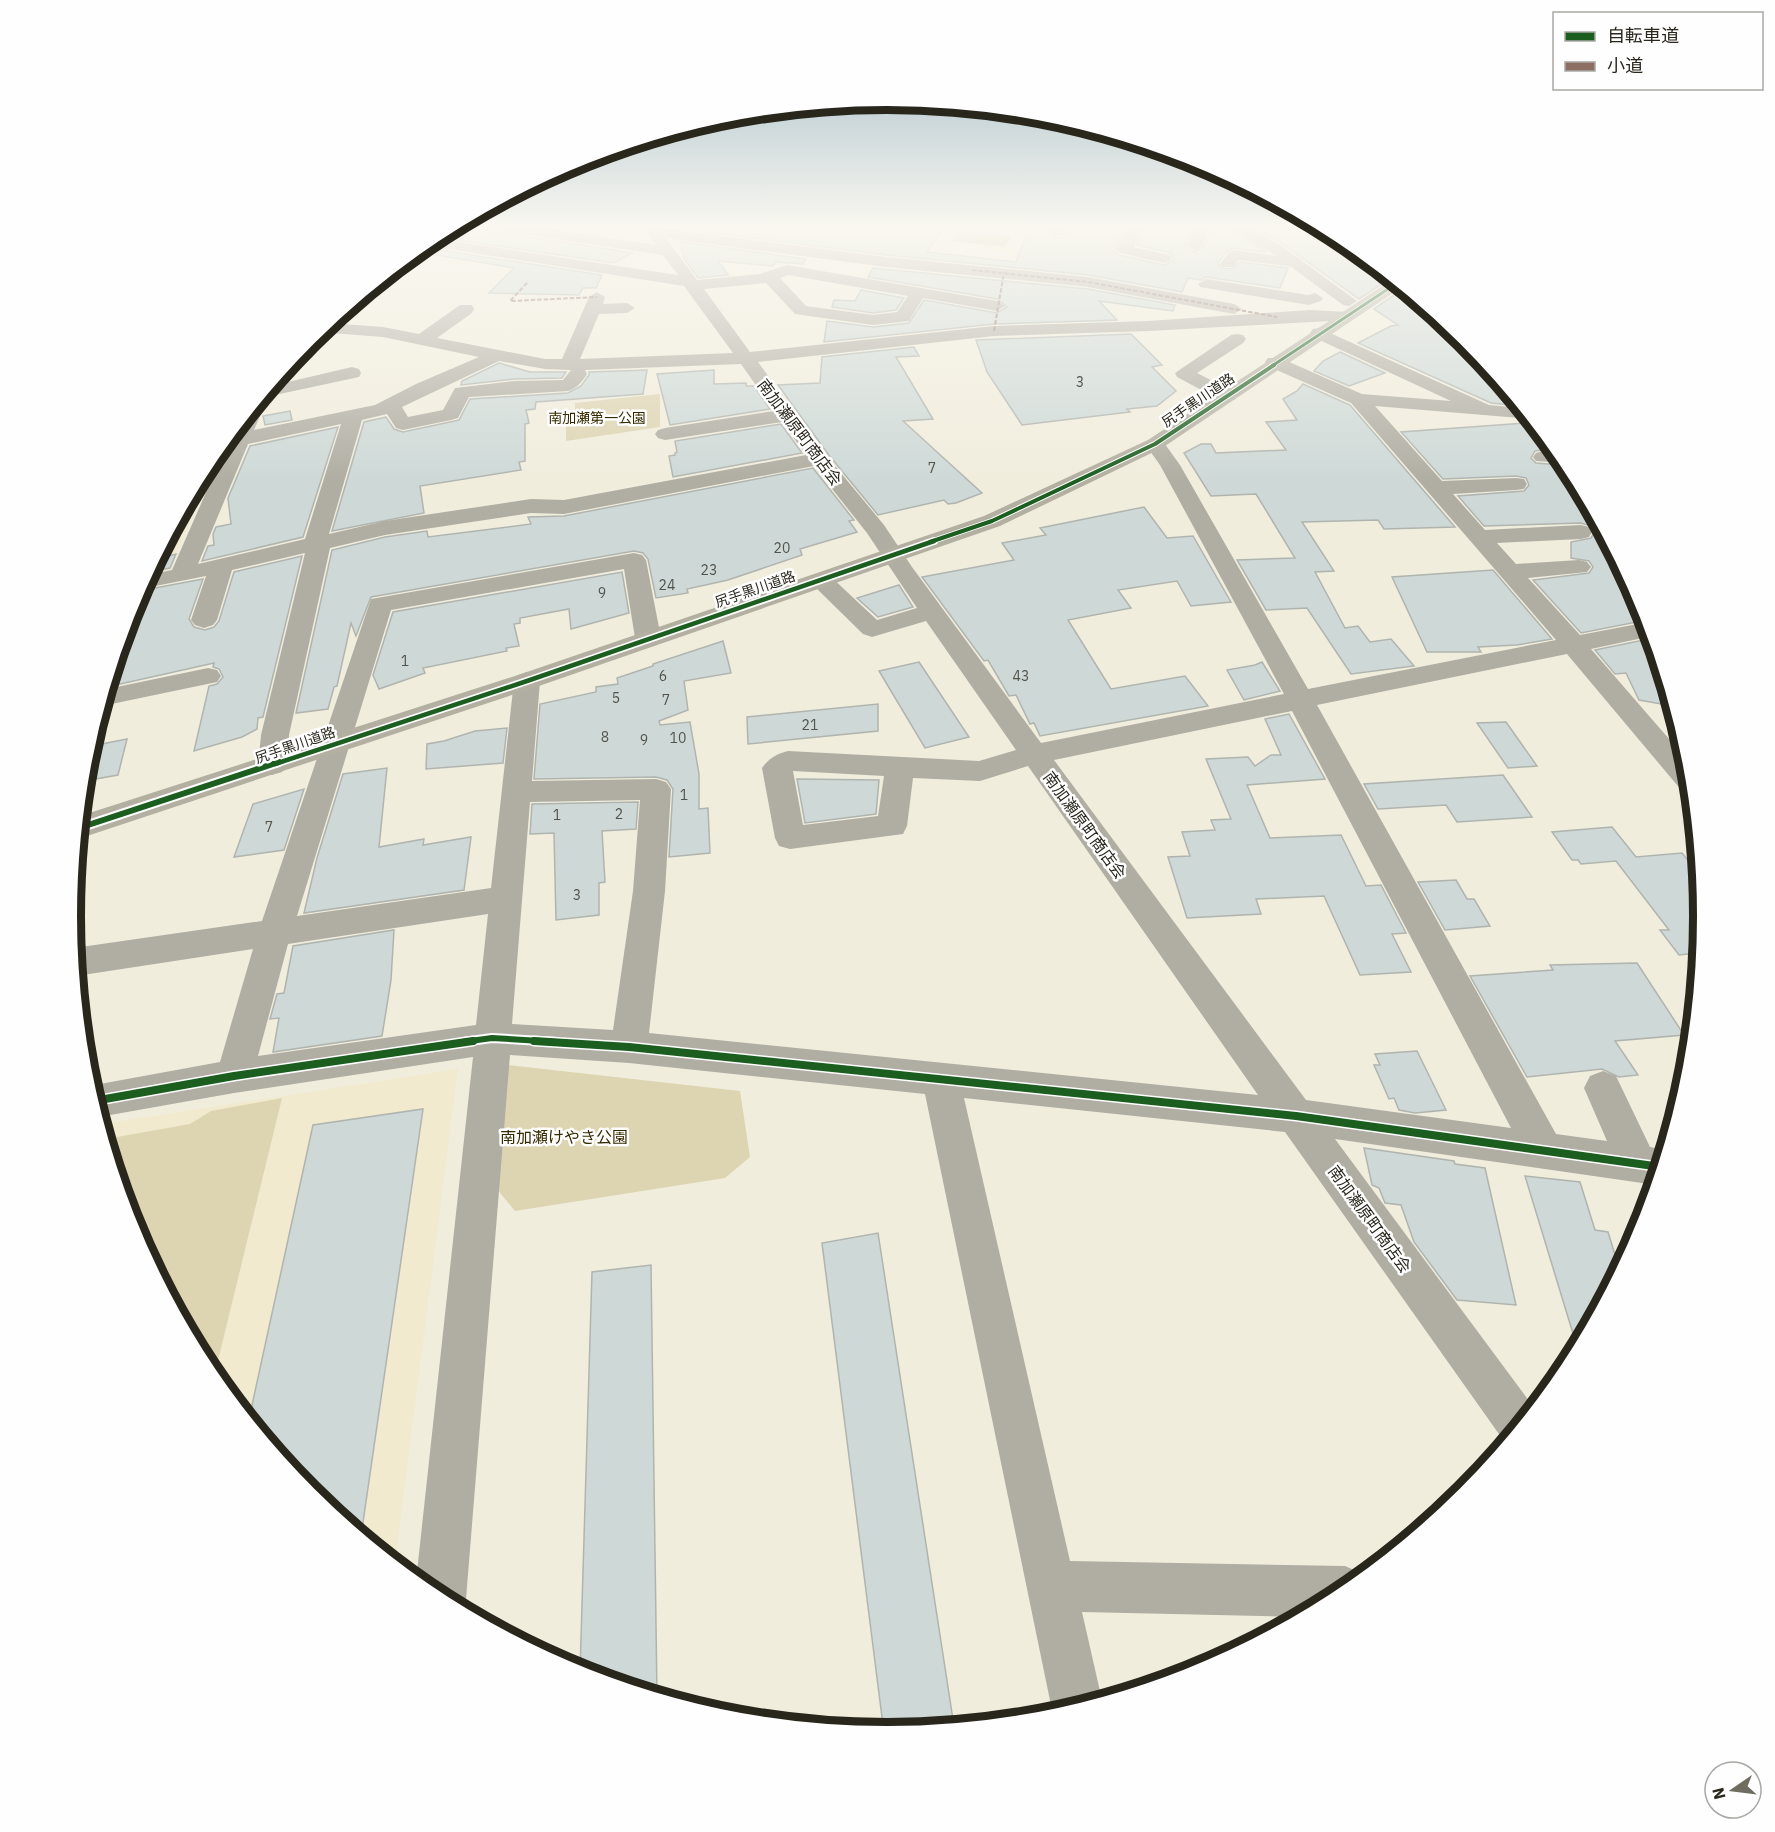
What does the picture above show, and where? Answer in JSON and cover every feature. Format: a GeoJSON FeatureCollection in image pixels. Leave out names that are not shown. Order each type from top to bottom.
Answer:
{"type":"FeatureCollection","features":[{"type":"Feature","properties":{"kind":"main road","name":"尻手黒川道路"},"geometry":{"type":"LineString","coordinates":[[87,826],[527,681],[992,521],[1155,444],[1351,312]]}},
{"type":"Feature","properties":{"kind":"street"},"geometry":{"type":"LineString","coordinates":[[422,340],[464,310]]}},
{"type":"Feature","properties":{"kind":"street"},"geometry":{"type":"LineString","coordinates":[[403,424],[451,414],[462,392],[568,385],[575,381],[576,365],[592,310]]}},
{"type":"Feature","properties":{"kind":"street","name":"南加瀬原町商店会"},"geometry":{"type":"LineString","coordinates":[[711,310],[819,459],[876,530],[932,612],[1516,1421]]}},
{"type":"Feature","properties":{"kind":"street"},"geometry":{"type":"LineString","coordinates":[[805,310],[873,320],[903,317],[907,310]]}},
{"type":"Feature","properties":{"kind":"street"},"geometry":{"type":"LineString","coordinates":[[994,331],[996,310]]}},
{"type":"Feature","properties":{"kind":"street"},"geometry":{"type":"LineString","coordinates":[[1242,310],[1277,317]]}},
{"type":"Feature","properties":{"kind":"street"},"geometry":{"type":"LineString","coordinates":[[1139,337],[1233,330],[1277,317],[1351,312]]}},
{"type":"Feature","properties":{"kind":"street"},"geometry":{"type":"LineString","coordinates":[[336,329],[383,332],[545,364],[576,365],[746,358],[994,331],[1233,330]]}},
{"type":"Feature","properties":{"kind":"street"},"geometry":{"type":"LineString","coordinates":[[1227,396],[1184,374],[1233,330]]}},
{"type":"Feature","properties":{"kind":"street"},"geometry":{"type":"LineString","coordinates":[[1318,333],[1487,411]]}},
{"type":"Feature","properties":{"kind":"street"},"geometry":{"type":"LineString","coordinates":[[241,439],[381,410],[498,355]]}},
{"type":"Feature","properties":{"kind":"street"},"geometry":{"type":"LineString","coordinates":[[1274,362],[1358,399],[1518,413]]}},
{"type":"Feature","properties":{"kind":"street"},"geometry":{"type":"LineString","coordinates":[[276,391],[352,373]]}},
{"type":"Feature","properties":{"kind":"street"},"geometry":{"type":"LineString","coordinates":[[1358,399],[1574,645],[1681,771]]}},
{"type":"Feature","properties":{"kind":"street"},"geometry":{"type":"LineString","coordinates":[[391,405],[403,424],[406,440],[432,436]]}},
{"type":"Feature","properties":{"kind":"street"},"geometry":{"type":"LineString","coordinates":[[665,434],[787,415]]}},
{"type":"Feature","properties":{"kind":"street"},"geometry":{"type":"LineString","coordinates":[[272,765],[274,735],[317,544],[353,417]]}},
{"type":"Feature","properties":{"kind":"street"},"geometry":{"type":"LineString","coordinates":[[182,573],[245,430]]}},
{"type":"Feature","properties":{"kind":"street"},"geometry":{"type":"LineString","coordinates":[[1155,444],[1170,465],[1299,699],[1544,1151]]}},
{"type":"Feature","properties":{"kind":"street"},"geometry":{"type":"LineString","coordinates":[[154,580],[413,523],[531,506],[564,507],[819,459]]}},
{"type":"Feature","properties":{"kind":"street"},"geometry":{"type":"LineString","coordinates":[[1436,488],[1516,484]]}},
{"type":"Feature","properties":{"kind":"street"},"geometry":{"type":"LineString","coordinates":[[1479,537],[1581,532]]}},
{"type":"Feature","properties":{"kind":"street"},"geometry":{"type":"LineString","coordinates":[[234,1077],[275,933],[380,604],[634,560],[648,638]]}},
{"type":"Feature","properties":{"kind":"street"},"geometry":{"type":"LineString","coordinates":[[204,620],[222,565]]}},
{"type":"Feature","properties":{"kind":"street"},"geometry":{"type":"LineString","coordinates":[[1510,572],[1579,567]]}},
{"type":"Feature","properties":{"kind":"street"},"geometry":{"type":"LineString","coordinates":[[820,580],[872,629],[932,612]]}},
{"type":"Feature","properties":{"kind":"street"},"geometry":{"type":"LineString","coordinates":[[900,766],[892,826],[790,838],[777,768],[788,761],[900,766],[980,771],[1034,754],[1642,631]]}},
{"type":"Feature","properties":{"kind":"street"},"geometry":{"type":"LineString","coordinates":[[111,696],[208,676]]}},
{"type":"Feature","properties":{"kind":"street"},"geometry":{"type":"LineString","coordinates":[[441,1588],[527,681]]}},
{"type":"Feature","properties":{"kind":"street"},"geometry":{"type":"LineString","coordinates":[[516,792],[656,789],[649,891],[629,1047]]}},
{"type":"Feature","properties":{"kind":"street"},"geometry":{"type":"LineString","coordinates":[[83,961],[505,898]]}},
{"type":"Feature","properties":{"kind":"street"},"geometry":{"type":"LineString","coordinates":[[102,1100],[492,1038],[629,1047],[1296,1116],[1649,1165]]}},
{"type":"Feature","properties":{"kind":"street"},"geometry":{"type":"LineString","coordinates":[[941,1080],[1075,1700]]}},
{"type":"Feature","properties":{"kind":"street"},"geometry":{"type":"LineString","coordinates":[[1603,1088],[1649,1165]]}},
{"type":"Feature","properties":{"kind":"street"},"geometry":{"type":"LineString","coordinates":[[1051,1586],[1328,1592]]}},
{"type":"Feature","properties":{"kind":"shaded area"},"geometry":{"type":"Polygon","coordinates":[[[203,491],[168,571],[157,574],[203,491]]]}},
{"type":"Feature","properties":{"kind":"shaded area"},"geometry":{"type":"Polygon","coordinates":[[[458,1069],[396,1555],[317,1486],[281,1448],[217,1364],[164,1273],[142,1225],[108,1123],[458,1069]]]}},
{"type":"Feature","properties":{"kind":"green space","name":"南加瀬第一公園"},"geometry":{"type":"Polygon","coordinates":[[[660,394],[660,427],[566,441],[566,422],[575,419],[575,403],[660,394]]]}},
{"type":"Feature","properties":{"kind":"green space","name":"南加瀬けやき公園"},"geometry":{"type":"Polygon","coordinates":[[[507,1065],[740,1091],[750,1157],[725,1178],[515,1211],[492,1183],[507,1065]]]}},
{"type":"Feature","properties":{"kind":"green space"},"geometry":{"type":"Polygon","coordinates":[[[282,1098],[217,1364],[164,1273],[142,1225],[112,1138],[190,1124],[211,1111],[282,1098]]]}},
{"type":"Feature","properties":{"kind":"building"},"geometry":{"type":"Polygon","coordinates":[[[856,310],[892,310],[873,313],[856,310]]]}},
{"type":"Feature","properties":{"kind":"building"},"geometry":{"type":"Polygon","coordinates":[[[917,310],[983,310],[997,313],[1001,310],[1108,310],[1117,320],[994,324],[824,342],[827,321],[873,327],[909,323],[917,310]]]}},
{"type":"Feature","properties":{"kind":"building"},"geometry":{"type":"Polygon","coordinates":[[[1376,310],[1420,310],[1458,346],[1511,405],[1491,403],[1358,343],[1391,326],[1398,325],[1376,310]]]}},
{"type":"Feature","properties":{"kind":"building"},"geometry":{"type":"Polygon","coordinates":[[[1131,334],[1162,365],[1152,367],[1176,391],[1157,406],[1127,409],[1130,412],[1022,425],[987,372],[976,340],[1131,334]]]}},
{"type":"Feature","properties":{"kind":"building"},"geometry":{"type":"Polygon","coordinates":[[[914,347],[919,356],[896,357],[933,419],[903,421],[982,493],[956,503],[948,504],[944,500],[878,515],[828,454],[778,385],[820,383],[822,357],[914,347]]]}},
{"type":"Feature","properties":{"kind":"building"},"geometry":{"type":"Polygon","coordinates":[[[1340,352],[1385,373],[1349,386],[1314,371],[1323,361],[1340,352]]]}},
{"type":"Feature","properties":{"kind":"building"},"geometry":{"type":"Polygon","coordinates":[[[499,363],[530,372],[566,372],[562,378],[515,379],[461,385],[462,381],[499,363]]]}},
{"type":"Feature","properties":{"kind":"building"},"geometry":{"type":"Polygon","coordinates":[[[647,370],[643,394],[536,402],[535,409],[526,410],[529,423],[525,424],[525,461],[519,462],[521,470],[420,486],[424,513],[332,531],[364,422],[386,417],[394,429],[403,432],[459,420],[470,399],[568,393],[581,386],[589,372],[647,370]]]}},
{"type":"Feature","properties":{"kind":"building"},"geometry":{"type":"Polygon","coordinates":[[[714,370],[714,384],[746,383],[746,386],[754,386],[770,409],[670,425],[657,374],[714,370]]]}},
{"type":"Feature","properties":{"kind":"building"},"geometry":{"type":"Polygon","coordinates":[[[1303,384],[1350,405],[1455,527],[1384,529],[1378,520],[1302,522],[1334,571],[1315,572],[1345,628],[1358,626],[1370,642],[1391,639],[1414,666],[1351,674],[1307,608],[1266,610],[1237,560],[1295,558],[1256,494],[1211,496],[1184,453],[1201,444],[1211,444],[1216,453],[1286,450],[1266,422],[1297,420],[1283,399],[1297,391],[1303,384]]]}},
{"type":"Feature","properties":{"kind":"building"},"geometry":{"type":"Polygon","coordinates":[[[290,411],[292,420],[265,425],[263,416],[290,411]]]}},
{"type":"Feature","properties":{"kind":"building"},"geometry":{"type":"Polygon","coordinates":[[[1525,423],[1545,450],[1535,451],[1531,458],[1536,463],[1555,464],[1558,468],[1611,559],[1638,622],[1581,633],[1533,580],[1589,573],[1593,567],[1589,561],[1571,558],[1571,542],[1591,538],[1594,533],[1591,526],[1581,523],[1484,526],[1458,496],[1524,491],[1529,485],[1526,478],[1516,476],[1443,479],[1401,432],[1525,423]]]}},
{"type":"Feature","properties":{"kind":"building"},"geometry":{"type":"Polygon","coordinates":[[[781,424],[802,453],[673,477],[669,456],[677,452],[675,441],[781,424]]]}},
{"type":"Feature","properties":{"kind":"building"},"geometry":{"type":"Polygon","coordinates":[[[338,427],[303,537],[202,561],[208,546],[214,545],[213,534],[216,527],[231,524],[228,498],[250,446],[338,427]]]}},
{"type":"Feature","properties":{"kind":"building"},"geometry":{"type":"Polygon","coordinates":[[[813,468],[854,520],[849,521],[857,532],[800,549],[802,555],[728,580],[687,589],[688,593],[656,598],[648,559],[643,553],[634,551],[371,597],[356,636],[351,623],[337,686],[334,687],[328,709],[296,713],[332,550],[385,537],[427,531],[428,537],[531,524],[528,517],[564,516],[813,468]]]}},
{"type":"Feature","properties":{"kind":"building"},"geometry":{"type":"Polygon","coordinates":[[[1144,507],[1167,538],[1193,536],[1231,602],[1191,606],[1177,581],[1118,590],[1131,608],[1068,620],[1111,689],[1185,676],[1208,706],[1040,736],[1034,723],[1030,724],[1016,695],[1009,696],[988,660],[984,661],[922,577],[1014,560],[1002,543],[1046,535],[1040,528],[1144,507]]]}},
{"type":"Feature","properties":{"kind":"building"},"geometry":{"type":"Polygon","coordinates":[[[176,554],[170,568],[159,570],[164,559],[176,554]]]}},
{"type":"Feature","properties":{"kind":"building"},"geometry":{"type":"Polygon","coordinates":[[[302,556],[263,717],[258,718],[257,729],[242,737],[194,751],[209,686],[217,684],[223,677],[219,669],[213,667],[214,663],[115,685],[150,589],[203,579],[189,619],[194,627],[205,630],[214,627],[219,621],[234,572],[302,556]]]}},
{"type":"Feature","properties":{"kind":"building"},"geometry":{"type":"Polygon","coordinates":[[[1493,570],[1552,639],[1517,645],[1478,647],[1481,652],[1427,652],[1392,577],[1493,570]]]}},
{"type":"Feature","properties":{"kind":"building"},"geometry":{"type":"Polygon","coordinates":[[[622,572],[629,613],[571,629],[569,609],[520,618],[520,623],[514,624],[519,646],[506,648],[507,651],[423,668],[425,673],[379,689],[373,675],[393,612],[622,572]]]}},
{"type":"Feature","properties":{"kind":"building"},"geometry":{"type":"Polygon","coordinates":[[[899,585],[913,607],[878,617],[857,598],[899,585]]]}},
{"type":"Feature","properties":{"kind":"building"},"geometry":{"type":"Polygon","coordinates":[[[1645,640],[1666,705],[1639,700],[1626,673],[1615,674],[1595,650],[1645,640]]]}},
{"type":"Feature","properties":{"kind":"building"},"geometry":{"type":"Polygon","coordinates":[[[723,641],[731,673],[684,681],[688,710],[659,721],[660,725],[690,722],[699,774],[699,809],[708,808],[710,853],[669,857],[673,789],[667,780],[656,777],[534,779],[540,704],[596,692],[596,687],[618,684],[617,678],[723,641]]]}},
{"type":"Feature","properties":{"kind":"building"},"geometry":{"type":"Polygon","coordinates":[[[919,662],[969,737],[925,748],[879,671],[919,662]]]}},
{"type":"Feature","properties":{"kind":"building"},"geometry":{"type":"Polygon","coordinates":[[[1262,662],[1280,691],[1244,700],[1227,670],[1262,662]]]}},
{"type":"Feature","properties":{"kind":"building"},"geometry":{"type":"Polygon","coordinates":[[[878,704],[878,731],[748,744],[747,717],[878,704]]]}},
{"type":"Feature","properties":{"kind":"building"},"geometry":{"type":"Polygon","coordinates":[[[1289,714],[1325,779],[1247,785],[1270,838],[1341,835],[1366,886],[1381,885],[1406,933],[1392,934],[1411,972],[1360,975],[1324,896],[1256,899],[1261,914],[1187,918],[1168,857],[1190,856],[1182,832],[1215,830],[1211,820],[1231,819],[1206,759],[1248,757],[1255,766],[1271,755],[1281,755],[1265,719],[1289,714]]]}},
{"type":"Feature","properties":{"kind":"building"},"geometry":{"type":"Polygon","coordinates":[[[1506,722],[1537,766],[1508,768],[1477,723],[1506,722]]]}},
{"type":"Feature","properties":{"kind":"building"},"geometry":{"type":"Polygon","coordinates":[[[507,728],[503,763],[426,769],[427,744],[475,731],[507,728]]]}},
{"type":"Feature","properties":{"kind":"building"},"geometry":{"type":"Polygon","coordinates":[[[127,739],[118,775],[93,779],[99,745],[127,739]]]}},
{"type":"Feature","properties":{"kind":"building"},"geometry":{"type":"Polygon","coordinates":[[[387,768],[379,847],[424,839],[423,845],[471,837],[464,890],[304,913],[317,858],[343,774],[387,768]]]}},
{"type":"Feature","properties":{"kind":"building"},"geometry":{"type":"Polygon","coordinates":[[[1503,775],[1532,817],[1457,822],[1446,805],[1378,809],[1364,784],[1503,775]]]}},
{"type":"Feature","properties":{"kind":"building"},"geometry":{"type":"Polygon","coordinates":[[[797,779],[879,780],[876,814],[805,823],[797,779]]]}},
{"type":"Feature","properties":{"kind":"building"},"geometry":{"type":"Polygon","coordinates":[[[304,789],[284,850],[234,857],[253,804],[304,789]]]}},
{"type":"Feature","properties":{"kind":"building"},"geometry":{"type":"Polygon","coordinates":[[[638,802],[636,829],[602,831],[605,882],[599,883],[599,915],[556,920],[554,833],[530,834],[532,804],[638,802]]]}},
{"type":"Feature","properties":{"kind":"building"},"geometry":{"type":"Polygon","coordinates":[[[1612,827],[1636,857],[1682,853],[1692,865],[1692,960],[1688,954],[1679,955],[1660,930],[1669,930],[1616,861],[1581,864],[1578,860],[1572,860],[1552,832],[1612,827]]]}},
{"type":"Feature","properties":{"kind":"building"},"geometry":{"type":"Polygon","coordinates":[[[1456,880],[1467,899],[1474,899],[1490,926],[1445,930],[1418,882],[1456,880]]]}},
{"type":"Feature","properties":{"kind":"building"},"geometry":{"type":"Polygon","coordinates":[[[394,930],[391,980],[382,1036],[273,1052],[279,1018],[270,1019],[277,994],[284,993],[293,946],[394,930]]]}},
{"type":"Feature","properties":{"kind":"building"},"geometry":{"type":"Polygon","coordinates":[[[1637,963],[1684,1035],[1615,1041],[1638,1075],[1619,1077],[1602,1069],[1527,1077],[1470,976],[1553,970],[1550,965],[1637,963]]]}},
{"type":"Feature","properties":{"kind":"building"},"geometry":{"type":"Polygon","coordinates":[[[1417,1051],[1446,1110],[1415,1113],[1399,1110],[1394,1098],[1389,1099],[1374,1065],[1380,1065],[1375,1054],[1417,1051]]]}},
{"type":"Feature","properties":{"kind":"building"},"geometry":{"type":"Polygon","coordinates":[[[423,1109],[362,1527],[317,1486],[281,1448],[251,1411],[313,1125],[423,1109]]]}},
{"type":"Feature","properties":{"kind":"building"},"geometry":{"type":"Polygon","coordinates":[[[1364,1148],[1454,1161],[1455,1164],[1485,1168],[1516,1305],[1457,1300],[1414,1242],[1401,1205],[1385,1203],[1379,1188],[1372,1185],[1364,1148]]]}},
{"type":"Feature","properties":{"kind":"building"},"geometry":{"type":"Polygon","coordinates":[[[1525,1176],[1580,1182],[1595,1230],[1608,1232],[1617,1260],[1574,1338],[1525,1176]]]}},
{"type":"Feature","properties":{"kind":"building"},"geometry":{"type":"Polygon","coordinates":[[[878,1233],[953,1720],[883,1722],[822,1243],[878,1233]]]}},
{"type":"Feature","properties":{"kind":"building"},"geometry":{"type":"Polygon","coordinates":[[[651,1265],[657,1688],[580,1662],[592,1272],[651,1265]]]}},
{"type":"Feature","properties":{"kind":"marked path"},"geometry":{"type":"LineString","coordinates":[[994,331],[997,310]]}},
{"type":"Feature","properties":{"kind":"marked path"},"geometry":{"type":"LineString","coordinates":[[1242,310],[1277,317]]}},
{"type":"Feature","properties":{"kind":"cycle path"},"geometry":{"type":"LineString","coordinates":[[87,826],[527,681],[992,521],[1155,444],[1356,310]]}},
{"type":"Feature","properties":{"kind":"cycle path"},"geometry":{"type":"LineString","coordinates":[[102,1100],[234,1076],[492,1038],[629,1047],[1296,1116],[1654,1166]]}}]}
